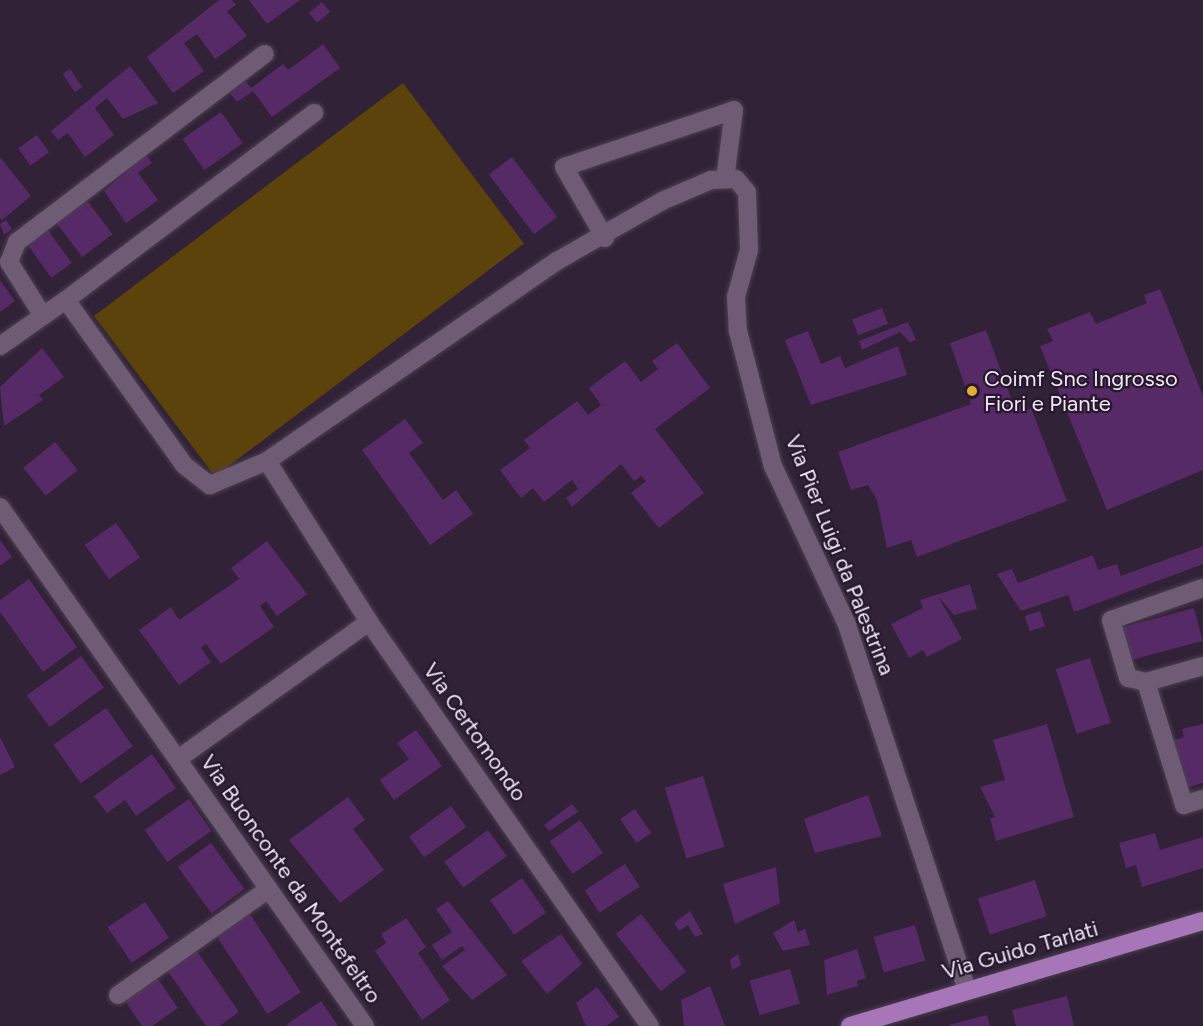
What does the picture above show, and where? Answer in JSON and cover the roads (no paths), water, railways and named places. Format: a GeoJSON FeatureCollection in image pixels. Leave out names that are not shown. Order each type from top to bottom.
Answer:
{"type":"FeatureCollection","features":[{"type":"Feature","properties":{"kind":"main road","name":"Via Guido Tarlati"},"geometry":{"type":"LineString","coordinates":[[850,1026],[1203,921]]}},
{"type":"Feature","properties":{"kind":"street"},"geometry":{"type":"LineString","coordinates":[[43,316],[9,262],[17,242],[265,54]]}},
{"type":"Feature","properties":{"kind":"street"},"geometry":{"type":"LineString","coordinates":[[66,300],[184,465],[210,485],[267,461],[557,261],[605,238],[662,201],[725,179],[734,110],[564,167],[605,238]]}},
{"type":"Feature","properties":{"kind":"street"},"geometry":{"type":"LineString","coordinates":[[0,346],[66,300],[314,113]]}},
{"type":"Feature","properties":{"kind":"street","name":"Via Pier Luigi da Palestrina"},"geometry":{"type":"LineString","coordinates":[[725,179],[736,179],[747,192],[749,250],[736,297],[738,332],[773,466],[848,625],[967,990]]}},
{"type":"Feature","properties":{"kind":"street","name":"Via Certomondo"},"geometry":{"type":"LineString","coordinates":[[267,461],[369,622],[650,1026]]}},
{"type":"Feature","properties":{"kind":"street","name":"Via Buonconte da Montefeltro"},"geometry":{"type":"LineString","coordinates":[[0,507],[365,1026]]}},
{"type":"Feature","properties":{"kind":"street"},"geometry":{"type":"LineString","coordinates":[[1203,588],[1111,620],[1128,678],[1146,682],[1203,666]]}},
{"type":"Feature","properties":{"kind":"street","name":"Via Buonconte da Montefeltro"},"geometry":{"type":"LineString","coordinates":[[178,759],[369,622]]}},
{"type":"Feature","properties":{"kind":"street"},"geometry":{"type":"LineString","coordinates":[[1146,682],[1184,805],[1203,799]]}},
{"type":"Feature","properties":{"kind":"street"},"geometry":{"type":"LineString","coordinates":[[118,996],[268,889]]}},
{"type":"Feature","properties":{"kind":"place","name":"Coimf Snc Ingrosso Fiori e Piante"},"geometry":{"type":"Point","coordinates":[972,391]}}]}
